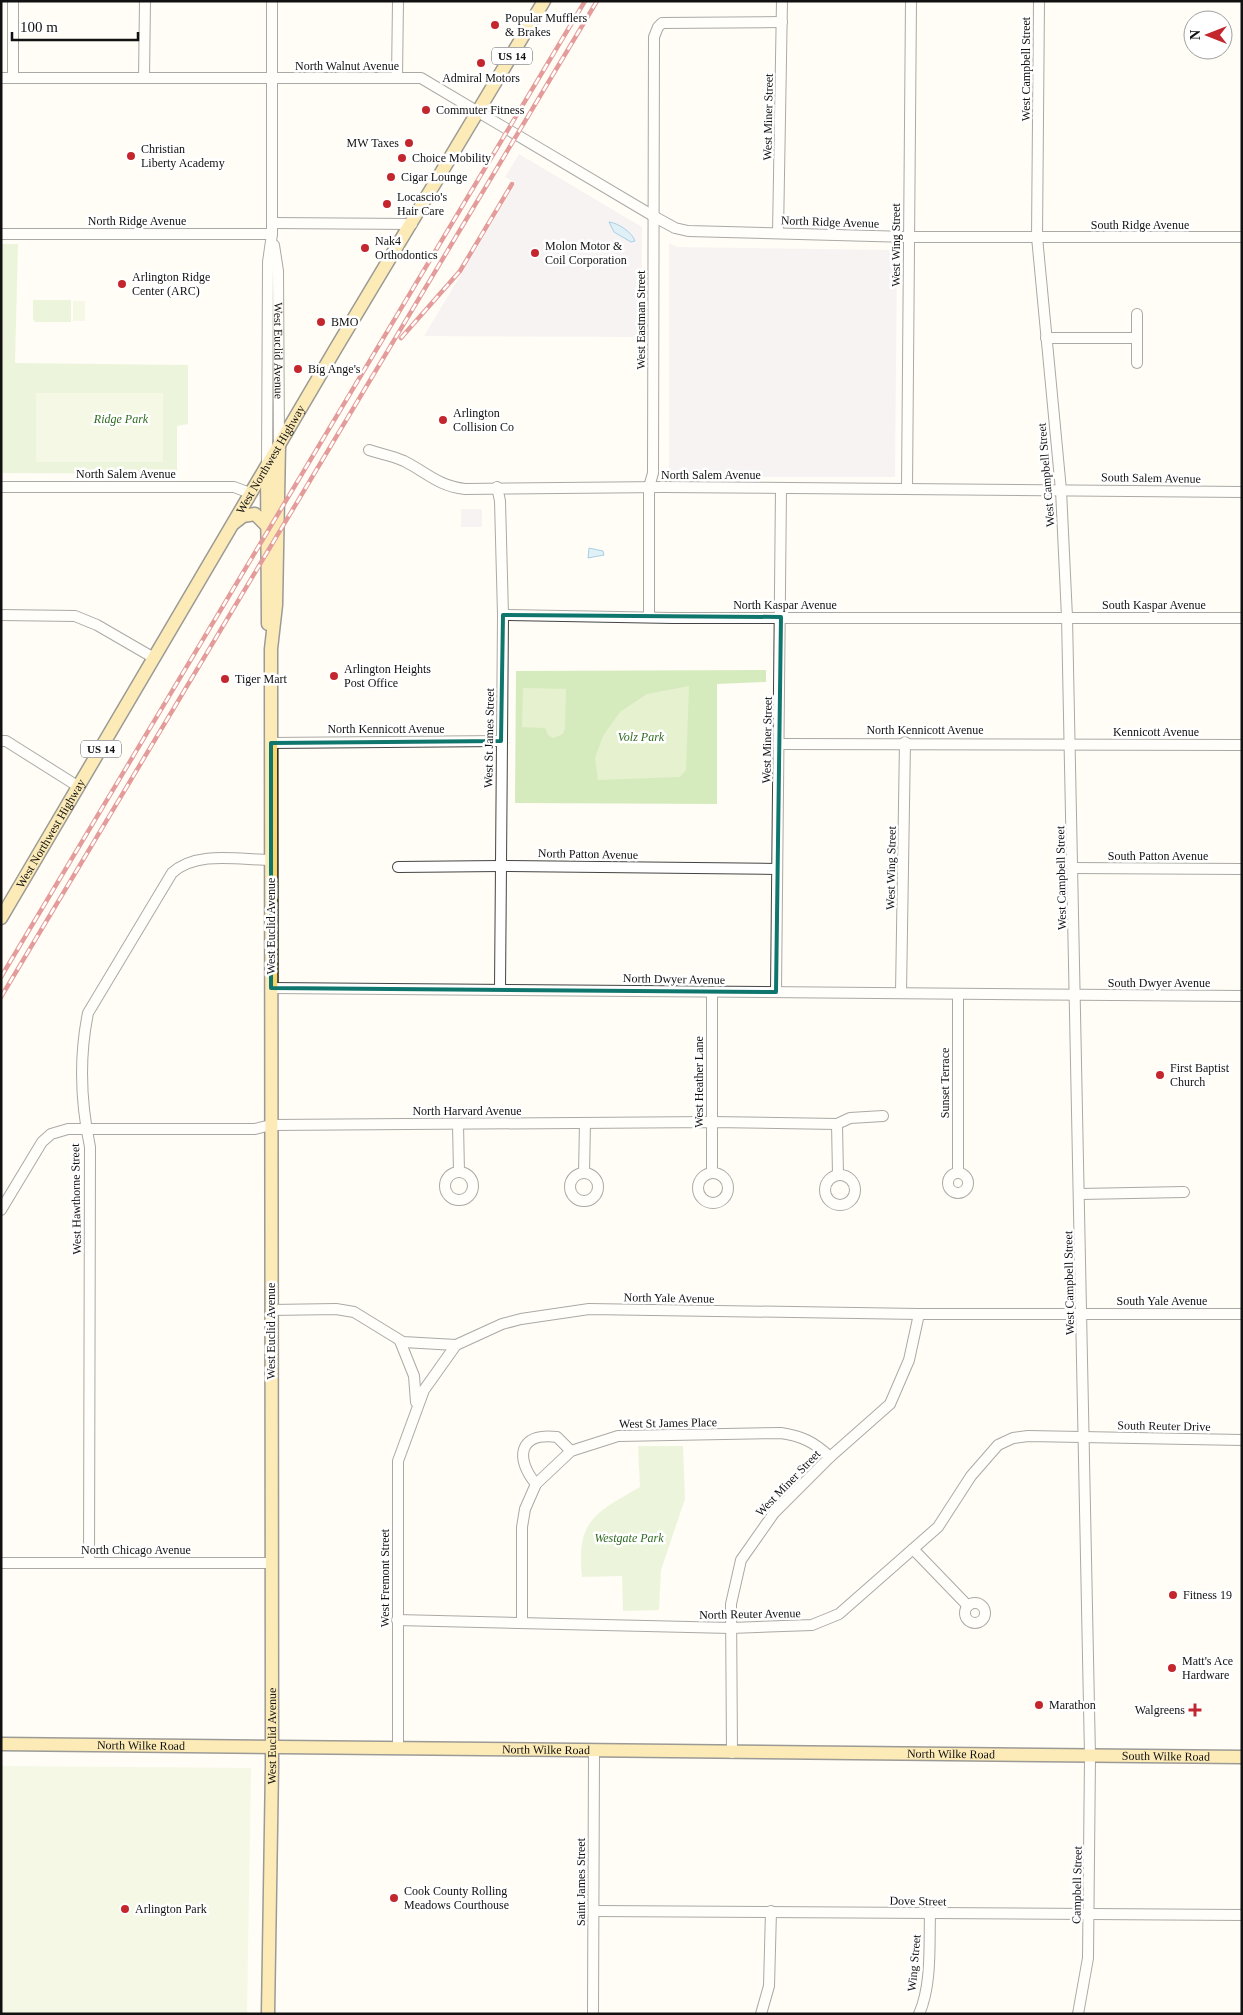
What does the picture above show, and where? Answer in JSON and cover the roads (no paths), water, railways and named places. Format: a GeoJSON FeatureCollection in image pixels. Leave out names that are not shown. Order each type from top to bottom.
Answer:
{"type":"FeatureCollection","features":[{"type":"Feature","properties":{"kind":"main road","name":"West Northwest Highway"},"geometry":{"type":"LineString","coordinates":[[2,914],[79,787],[250,493],[544,1]]}},
{"type":"Feature","properties":{"kind":"main road","name":"West Euclid Avenue"},"geometry":{"type":"LineString","coordinates":[[268,2014],[272,1747],[271,649],[276,604],[280,445]]}},
{"type":"Feature","properties":{"kind":"main road","name":"West Euclid Avenue"},"geometry":{"type":"LineString","coordinates":[[267,466],[267,613],[271,649]]}},
{"type":"Feature","properties":{"kind":"main road"},"geometry":{"type":"LineString","coordinates":[[232,525],[243,516],[255,514],[267,526]]}},
{"type":"Feature","properties":{"kind":"main road","name":"North Wilke Road"},"geometry":{"type":"LineString","coordinates":[[1,1744],[1090,1756]]}},
{"type":"Feature","properties":{"kind":"main road","name":"South Wilke Road"},"geometry":{"type":"LineString","coordinates":[[1090,1756],[1242,1757]]}},
{"type":"Feature","properties":{"kind":"street"},"geometry":{"type":"LineString","coordinates":[[13,1],[13,78]]}},
{"type":"Feature","properties":{"kind":"street"},"geometry":{"type":"LineString","coordinates":[[144,78],[145,1]]}},
{"type":"Feature","properties":{"kind":"street","name":"West Euclid Avenue"},"geometry":{"type":"LineString","coordinates":[[267,466],[268,262],[272,234],[272,1]]}},
{"type":"Feature","properties":{"kind":"street"},"geometry":{"type":"LineString","coordinates":[[397,78],[398,1]]}},
{"type":"Feature","properties":{"kind":"street","name":"West Miner Street"},"geometry":{"type":"LineString","coordinates":[[778,233],[782,1]]}},
{"type":"Feature","properties":{"kind":"street","name":"West Wing Street"},"geometry":{"type":"LineString","coordinates":[[907,490],[910,1]]}},
{"type":"Feature","properties":{"kind":"street","name":"West Campbell Street"},"geometry":{"type":"LineString","coordinates":[[1039,1],[1037,237],[1061,490],[1067,618],[1090,1756]]}},
{"type":"Feature","properties":{"kind":"street","name":"West Eastman Street"},"geometry":{"type":"LineString","coordinates":[[649,618],[649,487],[653,472],[654,37],[660,24],[782,22]]}},
{"type":"Feature","properties":{"kind":"street","name":"North Walnut Avenue"},"geometry":{"type":"LineString","coordinates":[[1,78],[421,78],[655,217]]}},
{"type":"Feature","properties":{"kind":"street","name":"North Ridge Avenue"},"geometry":{"type":"LineString","coordinates":[[655,217],[675,228],[688,231],[909,237],[1037,237]]}},
{"type":"Feature","properties":{"kind":"street"},"geometry":{"type":"LineString","coordinates":[[272,223],[412,224]]}},
{"type":"Feature","properties":{"kind":"street","name":"North Ridge Avenue"},"geometry":{"type":"LineString","coordinates":[[1,234],[272,234]]}},
{"type":"Feature","properties":{"kind":"street","name":"West Euclid Avenue"},"geometry":{"type":"LineString","coordinates":[[272,234],[278,271],[280,445]]}},
{"type":"Feature","properties":{"kind":"street","name":"South Ridge Avenue"},"geometry":{"type":"LineString","coordinates":[[1037,237],[1242,238]]}},
{"type":"Feature","properties":{"kind":"street"},"geometry":{"type":"LineString","coordinates":[[1137,314],[1137,363]]}},
{"type":"Feature","properties":{"kind":"street"},"geometry":{"type":"LineString","coordinates":[[1046,338],[1137,338]]}},
{"type":"Feature","properties":{"kind":"street","name":"North Salem Avenue"},"geometry":{"type":"LineString","coordinates":[[370,450],[404,462],[432,480],[453,488],[649,487],[1061,490]]}},
{"type":"Feature","properties":{"kind":"street","name":"North Salem Avenue"},"geometry":{"type":"LineString","coordinates":[[1,487],[234,487],[250,493]]}},
{"type":"Feature","properties":{"kind":"street","name":"West St James Street"},"geometry":{"type":"LineString","coordinates":[[497,487],[500,501],[502,538],[503,615],[500,990]]}},
{"type":"Feature","properties":{"kind":"street","name":"West Miner Street"},"geometry":{"type":"LineString","coordinates":[[776,992],[780,744],[781,488]]}},
{"type":"Feature","properties":{"kind":"street","name":"South Salem Avenue"},"geometry":{"type":"LineString","coordinates":[[1061,490],[1242,492]]}},
{"type":"Feature","properties":{"kind":"street"},"geometry":{"type":"LineString","coordinates":[[1,615],[75,616],[97,625],[154,658]]}},
{"type":"Feature","properties":{"kind":"street","name":"North Kaspar Avenue"},"geometry":{"type":"LineString","coordinates":[[503,615],[649,618],[1067,618]]}},
{"type":"Feature","properties":{"kind":"street","name":"South Kaspar Avenue"},"geometry":{"type":"LineString","coordinates":[[1067,618],[1242,618]]}},
{"type":"Feature","properties":{"kind":"street"},"geometry":{"type":"LineString","coordinates":[[1,741],[6,741],[79,787]]}},
{"type":"Feature","properties":{"kind":"street","name":"North Kennicott Avenue"},"geometry":{"type":"LineString","coordinates":[[271,743],[501,742]]}},
{"type":"Feature","properties":{"kind":"street","name":"West Wing Street"},"geometry":{"type":"LineString","coordinates":[[901,994],[905,742]]}},
{"type":"Feature","properties":{"kind":"street","name":"North Kennicott Avenue"},"geometry":{"type":"LineString","coordinates":[[780,744],[905,742],[1070,743]]}},
{"type":"Feature","properties":{"kind":"street","name":"Kennicott Avenue"},"geometry":{"type":"LineString","coordinates":[[1070,743],[1242,745]]}},
{"type":"Feature","properties":{"kind":"street","name":"West Hawthorne Street"},"geometry":{"type":"LineString","coordinates":[[89,1563],[90,1147],[82,1099],[84,1032],[88,1013],[172,873],[178,868],[201,859],[271,860]]}},
{"type":"Feature","properties":{"kind":"street","name":"North Patton Avenue"},"geometry":{"type":"LineString","coordinates":[[398,867],[500,866],[777,869]]}},
{"type":"Feature","properties":{"kind":"street","name":"South Patton Avenue"},"geometry":{"type":"LineString","coordinates":[[1073,868],[1242,869]]}},
{"type":"Feature","properties":{"kind":"street","name":"North Dwyer Avenue"},"geometry":{"type":"LineString","coordinates":[[271,988],[1076,995]]}},
{"type":"Feature","properties":{"kind":"street","name":"West Heather Lane"},"geometry":{"type":"LineString","coordinates":[[712,992],[712,1173]]}},
{"type":"Feature","properties":{"kind":"street","name":"Sunset Terrace"},"geometry":{"type":"LineString","coordinates":[[958,994],[958,1172]]}},
{"type":"Feature","properties":{"kind":"street","name":"South Dwyer Avenue"},"geometry":{"type":"LineString","coordinates":[[1076,995],[1242,996]]}},
{"type":"Feature","properties":{"kind":"street","name":"North Harvard Avenue"},"geometry":{"type":"LineString","coordinates":[[1,1210],[42,1142],[52,1134],[68,1129],[255,1129],[271,1125],[712,1122],[837,1124],[850,1118],[883,1116]]}},
{"type":"Feature","properties":{"kind":"street"},"geometry":{"type":"LineString","coordinates":[[584,1173],[585,1123]]}},
{"type":"Feature","properties":{"kind":"street"},"geometry":{"type":"LineString","coordinates":[[458,1124],[459,1172]]}},
{"type":"Feature","properties":{"kind":"street"},"geometry":{"type":"LineString","coordinates":[[837,1124],[838,1175]]}},
{"type":"Feature","properties":{"kind":"street"},"geometry":{"type":"LineString","coordinates":[[1080,1194],[1184,1192]]}},
{"type":"Feature","properties":{"kind":"street","name":"North Yale Avenue"},"geometry":{"type":"LineString","coordinates":[[271,1310],[336,1309],[354,1312],[400,1341],[456,1345],[502,1324],[521,1319],[590,1310],[919,1314],[1081,1313]]}},
{"type":"Feature","properties":{"kind":"street","name":"South Yale Avenue"},"geometry":{"type":"LineString","coordinates":[[1081,1313],[1242,1314]]}},
{"type":"Feature","properties":{"kind":"street","name":"West Miner Street"},"geometry":{"type":"LineString","coordinates":[[732,1753],[731,1604],[741,1560],[774,1513],[830,1457],[890,1404],[909,1360],[919,1314]]}},
{"type":"Feature","properties":{"kind":"street","name":"West Fremont Street"},"geometry":{"type":"LineString","coordinates":[[400,1341],[414,1376],[417,1395],[415,1410]]}},
{"type":"Feature","properties":{"kind":"street","name":"West Fremont Street"},"geometry":{"type":"LineString","coordinates":[[398,1749],[398,1461],[415,1410],[424,1390],[456,1345]]}},
{"type":"Feature","properties":{"kind":"street","name":"West St James Place"},"geometry":{"type":"LineString","coordinates":[[522,1622],[522,1527],[525,1509],[536,1484],[571,1451],[618,1436],[781,1433],[811,1440],[830,1457]]}},
{"type":"Feature","properties":{"kind":"street"},"geometry":{"type":"LineString","coordinates":[[536,1484],[526,1472],[522,1462],[522,1451],[528,1442],[537,1436],[557,1437],[571,1451]]}},
{"type":"Feature","properties":{"kind":"street","name":"North Reuter Avenue"},"geometry":{"type":"LineString","coordinates":[[398,1620],[731,1628],[812,1625],[839,1614],[938,1527],[972,1476],[998,1444],[1013,1438],[1028,1436],[1085,1437]]}},
{"type":"Feature","properties":{"kind":"street","name":"South Reuter Drive"},"geometry":{"type":"LineString","coordinates":[[1085,1437],[1242,1440]]}},
{"type":"Feature","properties":{"kind":"street"},"geometry":{"type":"LineString","coordinates":[[913,1550],[968,1606]]}},
{"type":"Feature","properties":{"kind":"street","name":"North Chicago Avenue"},"geometry":{"type":"LineString","coordinates":[[1,1563],[271,1563]]}},
{"type":"Feature","properties":{"kind":"street","name":"Saint James Street"},"geometry":{"type":"LineString","coordinates":[[592,2014],[594,1751]]}},
{"type":"Feature","properties":{"kind":"street","name":"Campbell Street"},"geometry":{"type":"LineString","coordinates":[[1078,2014],[1086,1976],[1089,1916],[1090,1756]]}},
{"type":"Feature","properties":{"kind":"street","name":"Dove Street"},"geometry":{"type":"LineString","coordinates":[[594,1911],[771,1911],[1089,1916],[1242,1915]]}},
{"type":"Feature","properties":{"kind":"street"},"geometry":{"type":"LineString","coordinates":[[761,2014],[769,1986],[771,1911]]}},
{"type":"Feature","properties":{"kind":"street","name":"Wing Street"},"geometry":{"type":"LineString","coordinates":[[919,2014],[927,1980],[930,1914]]}},
{"type":"Feature","properties":{"kind":"water"},"geometry":{"type":"Polygon","coordinates":[[[609,222],[624,228],[635,241],[631,242],[614,232],[609,222]]]}},
{"type":"Feature","properties":{"kind":"water"},"geometry":{"type":"Polygon","coordinates":[[[589,548],[603,551],[604,555],[588,558],[589,548]]]}},
{"type":"Feature","properties":{"kind":"railway"},"geometry":{"type":"LineString","coordinates":[[1,977],[585,1]]}},
{"type":"Feature","properties":{"kind":"railway"},"geometry":{"type":"LineString","coordinates":[[1,997],[597,1]]}},
{"type":"Feature","properties":{"kind":"railway"},"geometry":{"type":"LineString","coordinates":[[401,338],[460,271],[512,184]]}},
{"type":"Feature","properties":{"kind":"place","name":"Popular Mufflers & Brakes"},"geometry":{"type":"Point","coordinates":[495,25]}},
{"type":"Feature","properties":{"kind":"place","name":"Admiral Motors"},"geometry":{"type":"Point","coordinates":[481,63]}},
{"type":"Feature","properties":{"kind":"place","name":"Commuter Fitness"},"geometry":{"type":"Point","coordinates":[426,110]}},
{"type":"Feature","properties":{"kind":"place","name":"MW Taxes"},"geometry":{"type":"Point","coordinates":[409,143]}},
{"type":"Feature","properties":{"kind":"place","name":"Christian Liberty Academy"},"geometry":{"type":"Point","coordinates":[131,156]}},
{"type":"Feature","properties":{"kind":"place","name":"Choice Mobility"},"geometry":{"type":"Point","coordinates":[402,158]}},
{"type":"Feature","properties":{"kind":"place","name":"Cigar Lounge"},"geometry":{"type":"Point","coordinates":[391,177]}},
{"type":"Feature","properties":{"kind":"place","name":"Locascio's Hair Care"},"geometry":{"type":"Point","coordinates":[387,204]}},
{"type":"Feature","properties":{"kind":"place","name":"Nak4 Orthodontics"},"geometry":{"type":"Point","coordinates":[365,248]}},
{"type":"Feature","properties":{"kind":"place","name":"Molon Motor & Coil Corporation"},"geometry":{"type":"Point","coordinates":[535,253]}},
{"type":"Feature","properties":{"kind":"place","name":"Arlington Ridge Center (ARC)"},"geometry":{"type":"Point","coordinates":[122,284]}},
{"type":"Feature","properties":{"kind":"place","name":"BMO"},"geometry":{"type":"Point","coordinates":[321,322]}},
{"type":"Feature","properties":{"kind":"place","name":"Big Ange's"},"geometry":{"type":"Point","coordinates":[298,369]}},
{"type":"Feature","properties":{"kind":"place","name":"Arlington Collision Co"},"geometry":{"type":"Point","coordinates":[443,420]}},
{"type":"Feature","properties":{"kind":"place","name":"Arlington Heights Post Office"},"geometry":{"type":"Point","coordinates":[334,676]}},
{"type":"Feature","properties":{"kind":"place","name":"Tiger Mart"},"geometry":{"type":"Point","coordinates":[225,679]}},
{"type":"Feature","properties":{"kind":"place","name":"First Baptist Church"},"geometry":{"type":"Point","coordinates":[1160,1075]}},
{"type":"Feature","properties":{"kind":"place","name":"Fitness 19"},"geometry":{"type":"Point","coordinates":[1173,1595]}},
{"type":"Feature","properties":{"kind":"place","name":"Matt's Ace Hardware"},"geometry":{"type":"Point","coordinates":[1172,1668]}},
{"type":"Feature","properties":{"kind":"place","name":"Marathon"},"geometry":{"type":"Point","coordinates":[1039,1705]}},
{"type":"Feature","properties":{"kind":"place","name":"Walgreens"},"geometry":{"type":"Point","coordinates":[1195,1710]}},
{"type":"Feature","properties":{"kind":"place","name":"Cook County Rolling Meadows Courthouse"},"geometry":{"type":"Point","coordinates":[394,1898]}},
{"type":"Feature","properties":{"kind":"place","name":"Arlington Park"},"geometry":{"type":"Point","coordinates":[125,1909]}},
{"type":"Feature","properties":{"kind":"park label","name":"Ridge Park"},"geometry":{"type":"Point","coordinates":[121,419]}},
{"type":"Feature","properties":{"kind":"park label","name":"Volz Park"},"geometry":{"type":"Point","coordinates":[641,737]}},
{"type":"Feature","properties":{"kind":"park label","name":"Westgate Park"},"geometry":{"type":"Point","coordinates":[629,1538]}}]}
